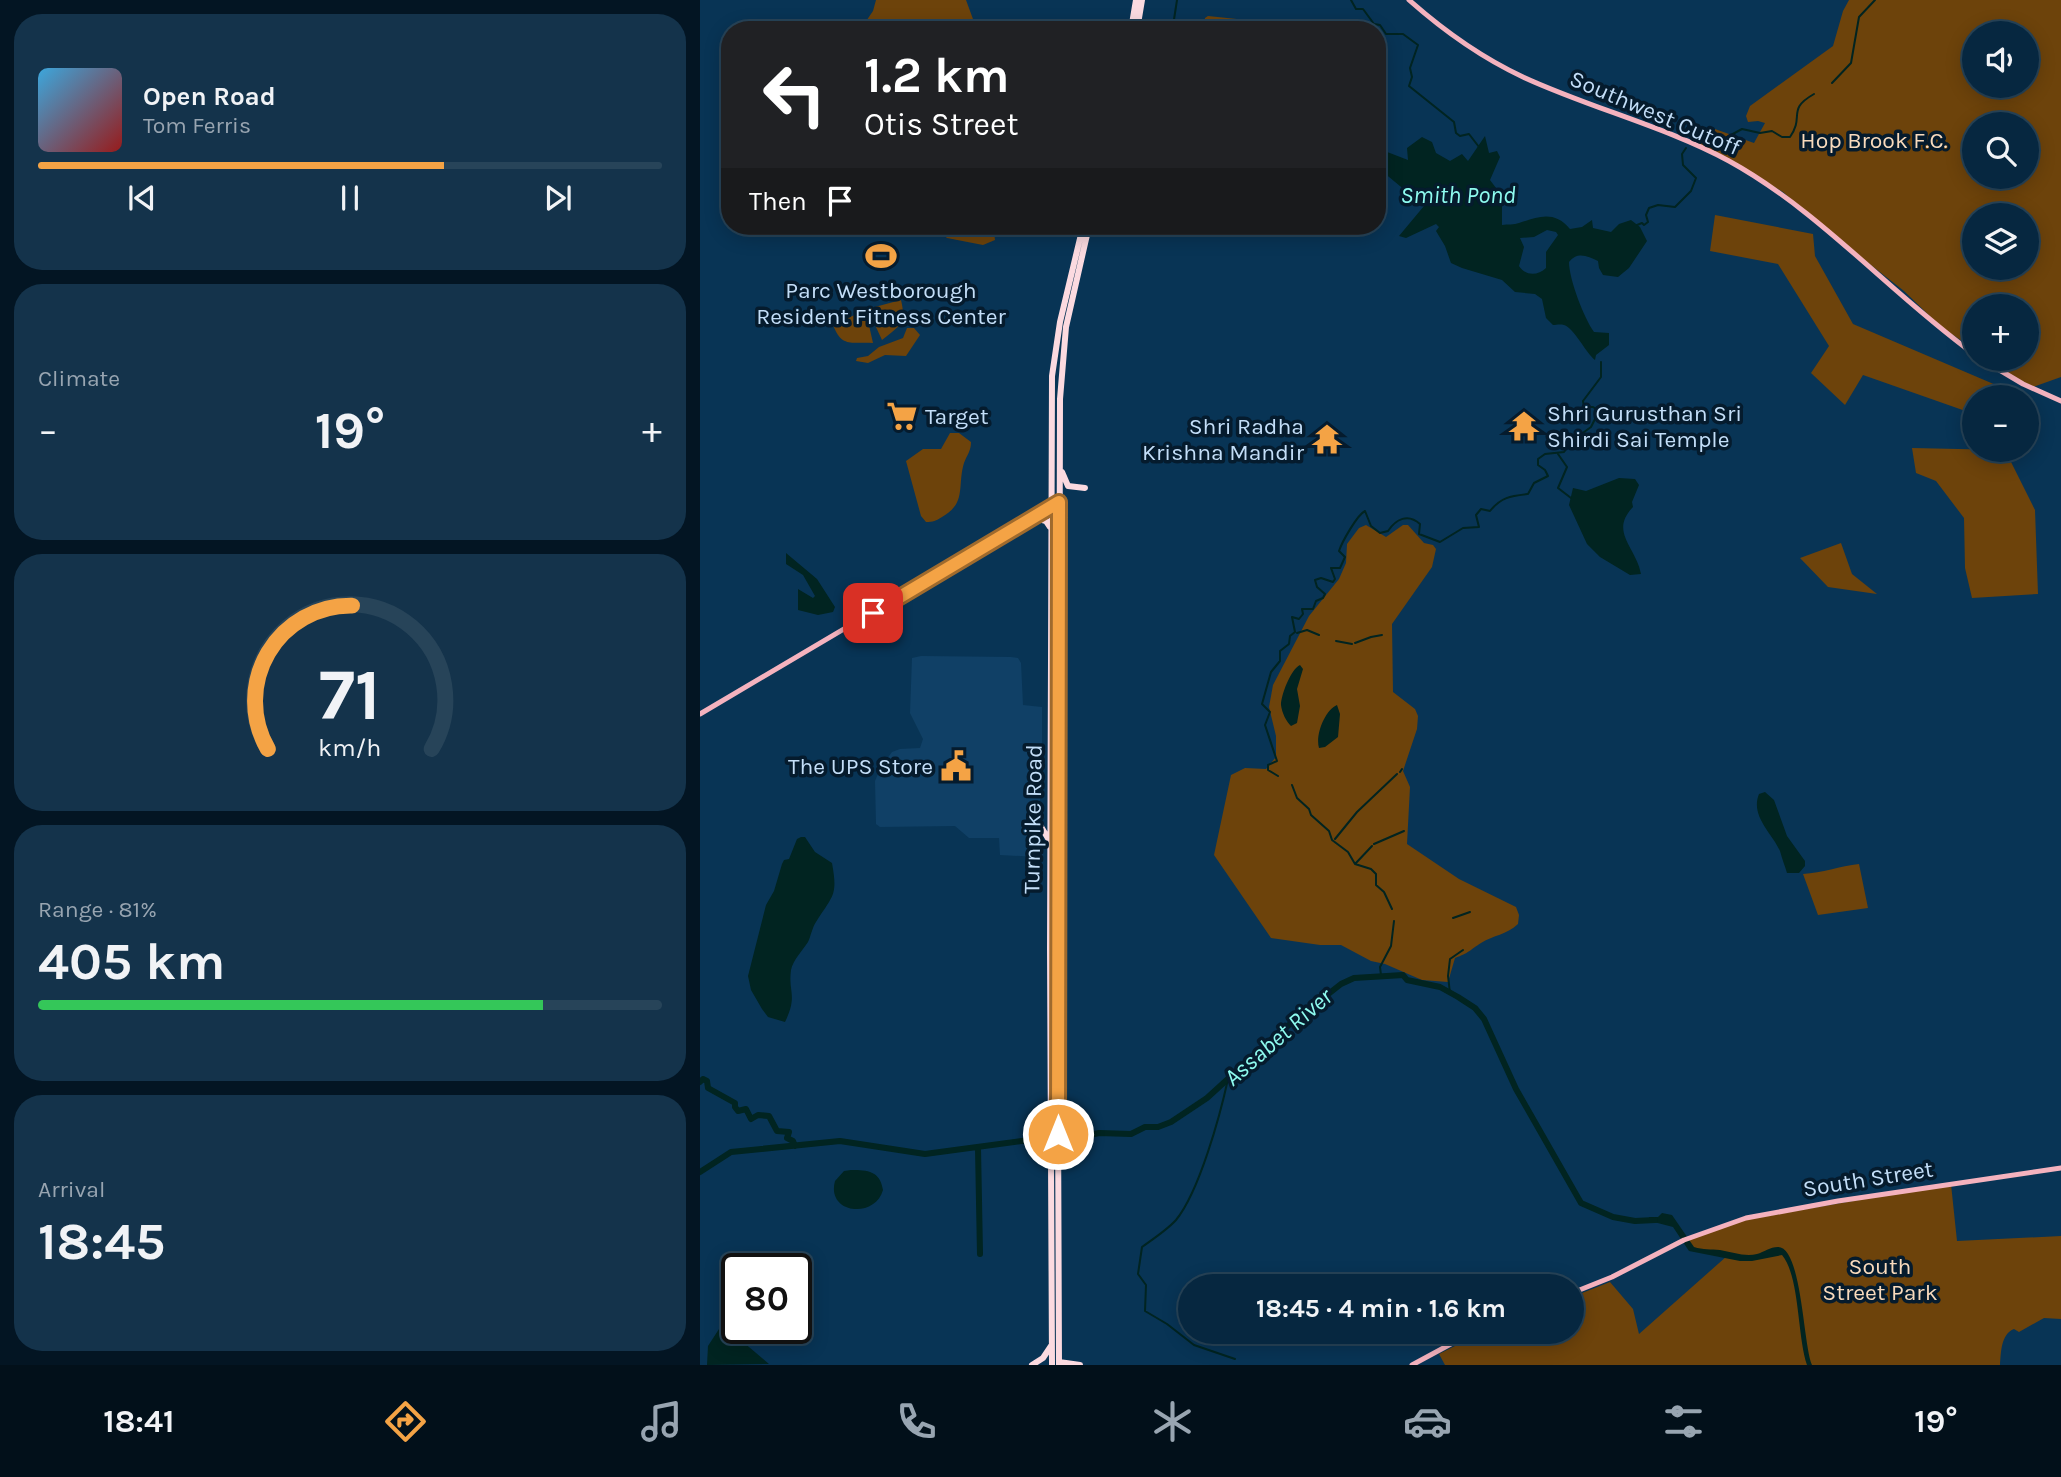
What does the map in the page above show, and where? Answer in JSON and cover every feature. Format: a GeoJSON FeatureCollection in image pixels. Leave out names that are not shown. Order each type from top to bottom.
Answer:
{"type":"FeatureCollection","features":[{"type":"Feature","properties":{"kind":"highway"},"geometry":{"type":"LineString","coordinates":[[1132,21],[1136,0]]}},
{"type":"Feature","properties":{"kind":"highway"},"geometry":{"type":"LineString","coordinates":[[1138,21],[1142,0]]}},
{"type":"Feature","properties":{"kind":"highway"},"geometry":{"type":"LineString","coordinates":[[1074,275],[1081,235]]}},
{"type":"Feature","properties":{"kind":"highway"},"geometry":{"type":"LineString","coordinates":[[1074,275],[1086,235]]}},
{"type":"Feature","properties":{"kind":"highway","name":"Turnpike Road"},"geometry":{"type":"LineString","coordinates":[[1057,1364],[1052,1340],[1059,502],[1062,359],[1074,275]]}},
{"type":"Feature","properties":{"kind":"highway","name":"Turnpike Road"},"geometry":{"type":"LineString","coordinates":[[1054,1134],[1050,840],[1052,376],[1057,333],[1074,275]]}},
{"type":"Feature","properties":{"kind":"highway"},"geometry":{"type":"LineString","coordinates":[[1060,464],[1067,485],[1085,488]]}},
{"type":"Feature","properties":{"kind":"highway"},"geometry":{"type":"LineString","coordinates":[[1035,518],[1046,521],[1051,531]]}},
{"type":"Feature","properties":{"kind":"highway"},"geometry":{"type":"LineString","coordinates":[[1031,817],[1050,840]]}},
{"type":"Feature","properties":{"kind":"highway","name":"Turnpike Road"},"geometry":{"type":"LineString","coordinates":[[1054,1143],[1057,1364]]}},
{"type":"Feature","properties":{"kind":"highway"},"geometry":{"type":"LineString","coordinates":[[1034,1364],[1046,1355],[1052,1340]]}},
{"type":"Feature","properties":{"kind":"highway"},"geometry":{"type":"LineString","coordinates":[[1034,1364],[1045,1365]]}},
{"type":"Feature","properties":{"kind":"highway"},"geometry":{"type":"LineString","coordinates":[[1057,1364],[1080,1365]]}},
{"type":"Feature","properties":{"kind":"main road","name":"Southwest Cutoff"},"geometry":{"type":"LineString","coordinates":[[1409,0],[1466,46],[1523,77],[1695,145],[1767,184],[1962,344]]}},
{"type":"Feature","properties":{"kind":"main road"},"geometry":{"type":"LineString","coordinates":[[2001,371],[2061,401]]}},
{"type":"Feature","properties":{"kind":"main road"},"geometry":{"type":"LineString","coordinates":[[700,714],[1059,502]]}},
{"type":"Feature","properties":{"kind":"main road","name":"South Street"},"geometry":{"type":"LineString","coordinates":[[1584,1288],[1612,1277],[1652,1252],[1727,1223],[1776,1211],[2061,1168]]}},
{"type":"Feature","properties":{"kind":"main road"},"geometry":{"type":"LineString","coordinates":[[1412,1365],[1451,1344]]}},
{"type":"Feature","properties":{"kind":"shaded area"},"geometry":{"type":"Polygon","coordinates":[[[1011,657],[1018,658],[1021,663],[1023,705],[1042,707],[1042,793],[1032,827],[1042,836],[1041,857],[1000,855],[999,838],[969,838],[955,826],[880,827],[876,824],[875,781],[881,767],[892,752],[920,748],[923,739],[910,713],[912,658],[1011,657]]]}},
{"type":"Feature","properties":{"kind":"green space"},"geometry":{"type":"Polygon","coordinates":[[[876,0],[966,0],[974,21],[866,21],[876,0]]]}},
{"type":"Feature","properties":{"kind":"green space","name":"Hop Brook F.C."},"geometry":{"type":"Polygon","coordinates":[[[1849,0],[2061,0],[2061,377],[2039,385],[2029,385],[2005,371],[2039,371],[2039,294],[1962,294],[1962,341],[1941,327],[1904,291],[1820,225],[1783,192],[1698,143],[1715,129],[1754,143],[1765,123],[1748,122],[1746,116],[1750,106],[1833,46],[1849,0]]]}},
{"type":"Feature","properties":{"kind":"green space"},"geometry":{"type":"Polygon","coordinates":[[[1208,16],[1256,21],[1204,21],[1208,16]]]}},
{"type":"Feature","properties":{"kind":"green space"},"geometry":{"type":"Polygon","coordinates":[[[1715,215],[1813,234],[1815,256],[1853,324],[1996,385],[1962,385],[1962,410],[1863,375],[1845,405],[1811,373],[1829,346],[1778,264],[1710,251],[1715,215]]]}},
{"type":"Feature","properties":{"kind":"green space"},"geometry":{"type":"Polygon","coordinates":[[[944,235],[994,235],[995,240],[983,245],[944,235]]]}},
{"type":"Feature","properties":{"kind":"green space"},"geometry":{"type":"Polygon","coordinates":[[[901,300],[902,320],[897,328],[882,340],[869,312],[871,308],[901,300]]]}},
{"type":"Feature","properties":{"kind":"green space"},"geometry":{"type":"Polygon","coordinates":[[[866,312],[873,343],[844,341],[833,325],[866,312]]]}},
{"type":"Feature","properties":{"kind":"green space"},"geometry":{"type":"Polygon","coordinates":[[[907,328],[914,328],[920,335],[906,356],[885,355],[868,363],[856,361],[879,347],[903,338],[907,328]]]}},
{"type":"Feature","properties":{"kind":"green space"},"geometry":{"type":"Polygon","coordinates":[[[950,433],[959,433],[971,442],[962,471],[960,493],[950,512],[926,522],[921,516],[906,461],[923,449],[941,449],[950,433]]]}},
{"type":"Feature","properties":{"kind":"green space"},"geometry":{"type":"Polygon","coordinates":[[[1912,448],[1962,449],[1962,462],[2011,462],[2035,510],[2038,594],[1972,598],[1965,568],[1964,518],[1936,481],[1916,473],[1912,448]]]}},
{"type":"Feature","properties":{"kind":"green space"},"geometry":{"type":"Polygon","coordinates":[[[1366,525],[1386,537],[1403,525],[1408,525],[1424,543],[1433,545],[1436,549],[1432,567],[1392,624],[1393,692],[1415,709],[1418,716],[1417,729],[1403,771],[1410,787],[1407,844],[1459,879],[1516,907],[1519,915],[1518,924],[1513,928],[1455,958],[1448,982],[1422,980],[1371,961],[1341,945],[1271,938],[1214,855],[1231,775],[1245,768],[1266,769],[1276,757],[1276,736],[1269,707],[1273,685],[1309,616],[1339,579],[1346,563],[1347,544],[1359,528],[1366,525]]]}},
{"type":"Feature","properties":{"kind":"green space"},"geometry":{"type":"Polygon","coordinates":[[[1841,543],[1852,574],[1877,594],[1828,587],[1800,558],[1841,543]]]}},
{"type":"Feature","properties":{"kind":"green space"},"geometry":{"type":"Polygon","coordinates":[[[1859,864],[1868,908],[1818,915],[1803,874],[1859,864]]]}},
{"type":"Feature","properties":{"kind":"green space","name":"South Street Park"},"geometry":{"type":"Polygon","coordinates":[[[1951,1184],[1957,1241],[2061,1236],[2061,1319],[2044,1318],[2019,1332],[2014,1329],[2010,1331],[2002,1344],[2000,1365],[1445,1365],[1439,1354],[1459,1344],[1584,1344],[1584,1292],[1610,1282],[1633,1309],[1639,1334],[1727,1256],[1692,1249],[1684,1240],[1727,1223],[1951,1184]]]}},
{"type":"Feature","properties":{"kind":"water","name":"Smith Pond"},"geometry":{"type":"Polygon","coordinates":[[[1485,136],[1489,153],[1497,151],[1500,157],[1490,180],[1502,196],[1502,225],[1552,217],[1570,229],[1582,227],[1592,220],[1593,228],[1611,232],[1619,224],[1631,220],[1640,227],[1647,241],[1629,268],[1618,277],[1603,275],[1598,261],[1587,256],[1576,256],[1569,262],[1574,288],[1586,318],[1594,332],[1609,333],[1609,345],[1596,355],[1595,360],[1568,327],[1553,325],[1546,318],[1542,299],[1535,294],[1515,292],[1502,280],[1451,263],[1436,231],[1439,227],[1436,224],[1406,238],[1399,236],[1424,206],[1386,174],[1386,152],[1408,160],[1407,148],[1422,137],[1432,142],[1436,153],[1450,161],[1462,154],[1468,161],[1485,136]],[[1547,230],[1534,237],[1520,238],[1524,247],[1519,266],[1532,274],[1546,268],[1546,252],[1558,235],[1547,230]]]}},
{"type":"Feature","properties":{"kind":"water"},"geometry":{"type":"Polygon","coordinates":[[[1619,478],[1635,479],[1639,485],[1632,502],[1633,507],[1623,524],[1626,540],[1641,574],[1630,575],[1600,557],[1587,544],[1569,505],[1573,488],[1586,491],[1619,478]]]}},
{"type":"Feature","properties":{"kind":"water"},"geometry":{"type":"Polygon","coordinates":[[[786,553],[817,579],[835,607],[833,612],[818,615],[798,610],[798,589],[813,598],[815,596],[803,575],[786,564],[786,553]]]}},
{"type":"Feature","properties":{"kind":"water"},"geometry":{"type":"Polygon","coordinates":[[[1300,665],[1303,669],[1297,689],[1300,706],[1297,723],[1291,726],[1283,714],[1281,701],[1290,677],[1300,665]]]}},
{"type":"Feature","properties":{"kind":"water"},"geometry":{"type":"Polygon","coordinates":[[[1337,705],[1340,714],[1338,737],[1325,747],[1319,748],[1318,736],[1322,723],[1337,705]]]}},
{"type":"Feature","properties":{"kind":"water"},"geometry":{"type":"Polygon","coordinates":[[[1765,792],[1774,800],[1787,836],[1805,861],[1805,866],[1799,873],[1787,873],[1780,851],[1757,810],[1759,794],[1765,792]]]}},
{"type":"Feature","properties":{"kind":"water"},"geometry":{"type":"Polygon","coordinates":[[[805,837],[815,852],[832,863],[834,889],[808,942],[792,966],[792,1000],[785,1022],[768,1017],[751,990],[748,976],[766,905],[774,891],[784,860],[789,859],[797,839],[805,837]]]}},
{"type":"Feature","properties":{"kind":"water"},"geometry":{"type":"Polygon","coordinates":[[[844,1171],[868,1171],[876,1175],[883,1190],[878,1199],[862,1209],[844,1206],[834,1192],[835,1181],[844,1171]]]}},
{"type":"Feature","properties":{"kind":"water"},"geometry":{"type":"Polygon","coordinates":[[[1662,1213],[1672,1215],[1694,1247],[1748,1255],[1775,1247],[1786,1251],[1797,1279],[1812,1365],[1807,1365],[1792,1277],[1782,1255],[1740,1261],[1689,1251],[1673,1227],[1650,1221],[1649,1217],[1658,1217],[1662,1213]]]}},
{"type":"Feature","properties":{"kind":"water"},"geometry":{"type":"Polygon","coordinates":[[[719,1329],[721,1344],[745,1344],[769,1364],[707,1365],[708,1346],[719,1329]]]}},
{"type":"Feature","properties":{"kind":"waterway"},"geometry":{"type":"LineString","coordinates":[[1174,21],[1177,0]]}},
{"type":"Feature","properties":{"kind":"waterway"},"geometry":{"type":"LineString","coordinates":[[1351,0],[1356,9],[1363,9],[1372,21]]}},
{"type":"Feature","properties":{"kind":"waterway"},"geometry":{"type":"LineString","coordinates":[[1832,83],[1851,63],[1859,17],[1875,0]]}},
{"type":"Feature","properties":{"kind":"waterway"},"geometry":{"type":"LineString","coordinates":[[1386,34],[1403,34],[1418,45],[1410,68],[1412,77],[1409,86],[1454,122],[1456,133],[1460,136],[1469,134],[1479,147]]}},
{"type":"Feature","properties":{"kind":"waterway"},"geometry":{"type":"LineString","coordinates":[[1697,138],[1718,142],[1742,129],[1760,133],[1772,131],[1782,137],[1790,137],[1796,124],[1798,109],[1814,94]]}},
{"type":"Feature","properties":{"kind":"waterway"},"geometry":{"type":"LineString","coordinates":[[1637,225],[1648,222],[1646,215],[1649,208],[1658,205],[1675,207],[1691,191],[1696,178],[1683,165],[1682,154],[1686,148]]}},
{"type":"Feature","properties":{"kind":"waterway"},"geometry":{"type":"LineString","coordinates":[[1278,776],[1268,770],[1268,765],[1277,761],[1265,725],[1270,712],[1262,704],[1271,672],[1280,661],[1280,651],[1289,644],[1290,636],[1295,632],[1292,617],[1299,619],[1303,614],[1302,609],[1313,609],[1316,601],[1325,594],[1317,587],[1315,580],[1321,578],[1333,582],[1335,579],[1331,568],[1340,568],[1345,557],[1339,551],[1358,518],[1365,511],[1371,526],[1380,533],[1388,531],[1402,519],[1411,519],[1420,524],[1419,534],[1440,542],[1463,528],[1479,527],[1476,515],[1481,509],[1490,511],[1507,498],[1528,494],[1534,483],[1548,476],[1538,465],[1538,459],[1545,454],[1564,452],[1573,440],[1591,427],[1599,411],[1593,407],[1584,407],[1583,401],[1601,377],[1601,362]]}},
{"type":"Feature","properties":{"kind":"waterway"},"geometry":{"type":"LineString","coordinates":[[1558,454],[1567,467],[1558,488],[1571,498]]}},
{"type":"Feature","properties":{"kind":"waterway"},"geometry":{"type":"LineString","coordinates":[[1297,633],[1307,630],[1319,635]]}},
{"type":"Feature","properties":{"kind":"waterway"},"geometry":{"type":"LineString","coordinates":[[1355,643],[1382,635]]}},
{"type":"Feature","properties":{"kind":"waterway"},"geometry":{"type":"LineString","coordinates":[[1336,641],[1352,644]]}},
{"type":"Feature","properties":{"kind":"waterway"},"geometry":{"type":"LineString","coordinates":[[1335,839],[1357,812],[1397,774]]}},
{"type":"Feature","properties":{"kind":"waterway"},"geometry":{"type":"LineString","coordinates":[[1292,785],[1297,798],[1329,831],[1332,840],[1348,852],[1355,864],[1371,869],[1376,874],[1376,885],[1384,892],[1392,909]]}},
{"type":"Feature","properties":{"kind":"waterway"},"geometry":{"type":"LineString","coordinates":[[1374,844],[1404,831]]}},
{"type":"Feature","properties":{"kind":"waterway"},"geometry":{"type":"LineString","coordinates":[[1355,864],[1372,846]]}},
{"type":"Feature","properties":{"kind":"waterway"},"geometry":{"type":"LineString","coordinates":[[1453,918],[1470,912]]}},
{"type":"Feature","properties":{"kind":"waterway"},"geometry":{"type":"LineString","coordinates":[[1381,975],[1380,967],[1391,946],[1394,921]]}},
{"type":"Feature","properties":{"kind":"waterway"},"geometry":{"type":"LineString","coordinates":[[1450,993],[1450,959],[1463,950]]}},
{"type":"Feature","properties":{"kind":"waterway","name":"Assabet River"},"geometry":{"type":"LineString","coordinates":[[700,1172],[731,1152],[840,1141],[925,1154],[1037,1139],[1071,1139],[1099,1133],[1131,1134],[1145,1127],[1158,1127],[1171,1122],[1207,1098],[1275,1036],[1341,984],[1354,978],[1403,975],[1407,980],[1440,987],[1475,1008],[1484,1019],[1516,1089],[1581,1203],[1613,1217],[1635,1221],[1655,1220]]}},
{"type":"Feature","properties":{"kind":"waterway"},"geometry":{"type":"LineString","coordinates":[[700,1082],[703,1079],[707,1081],[708,1088],[735,1103],[738,1111],[746,1109],[751,1119],[758,1115],[769,1116],[777,1131],[789,1132],[787,1138],[793,1141],[795,1146]]}},
{"type":"Feature","properties":{"kind":"waterway"},"geometry":{"type":"LineString","coordinates":[[1228,1079],[1214,1132],[1193,1191],[1176,1220],[1142,1247],[1138,1274],[1146,1285],[1145,1311],[1194,1345],[1235,1359]]}},
{"type":"Feature","properties":{"kind":"waterway"},"geometry":{"type":"LineString","coordinates":[[978,1148],[980,1254]]}},
{"type":"Feature","properties":{"kind":"place","name":"Parc Westborough Resident Fitness Center"},"geometry":{"type":"Point","coordinates":[881,256]}},
{"type":"Feature","properties":{"kind":"place","name":"Target"},"geometry":{"type":"Point","coordinates":[902,416]}},
{"type":"Feature","properties":{"kind":"place","name":"Shri Gurusthan Sri Shirdi Sai Temple"},"geometry":{"type":"Point","coordinates":[1524,426]}},
{"type":"Feature","properties":{"kind":"place","name":"Shri Radha Krishna Mandir"},"geometry":{"type":"Point","coordinates":[1327,439]}},
{"type":"Feature","properties":{"kind":"place","name":"The UPS Store"},"geometry":{"type":"Point","coordinates":[956,766]}},
{"type":"Feature","properties":{"kind":"route"},"geometry":{"type":"LineString","coordinates":[[873,613],[1059,502],[1058,1134]]}}]}
